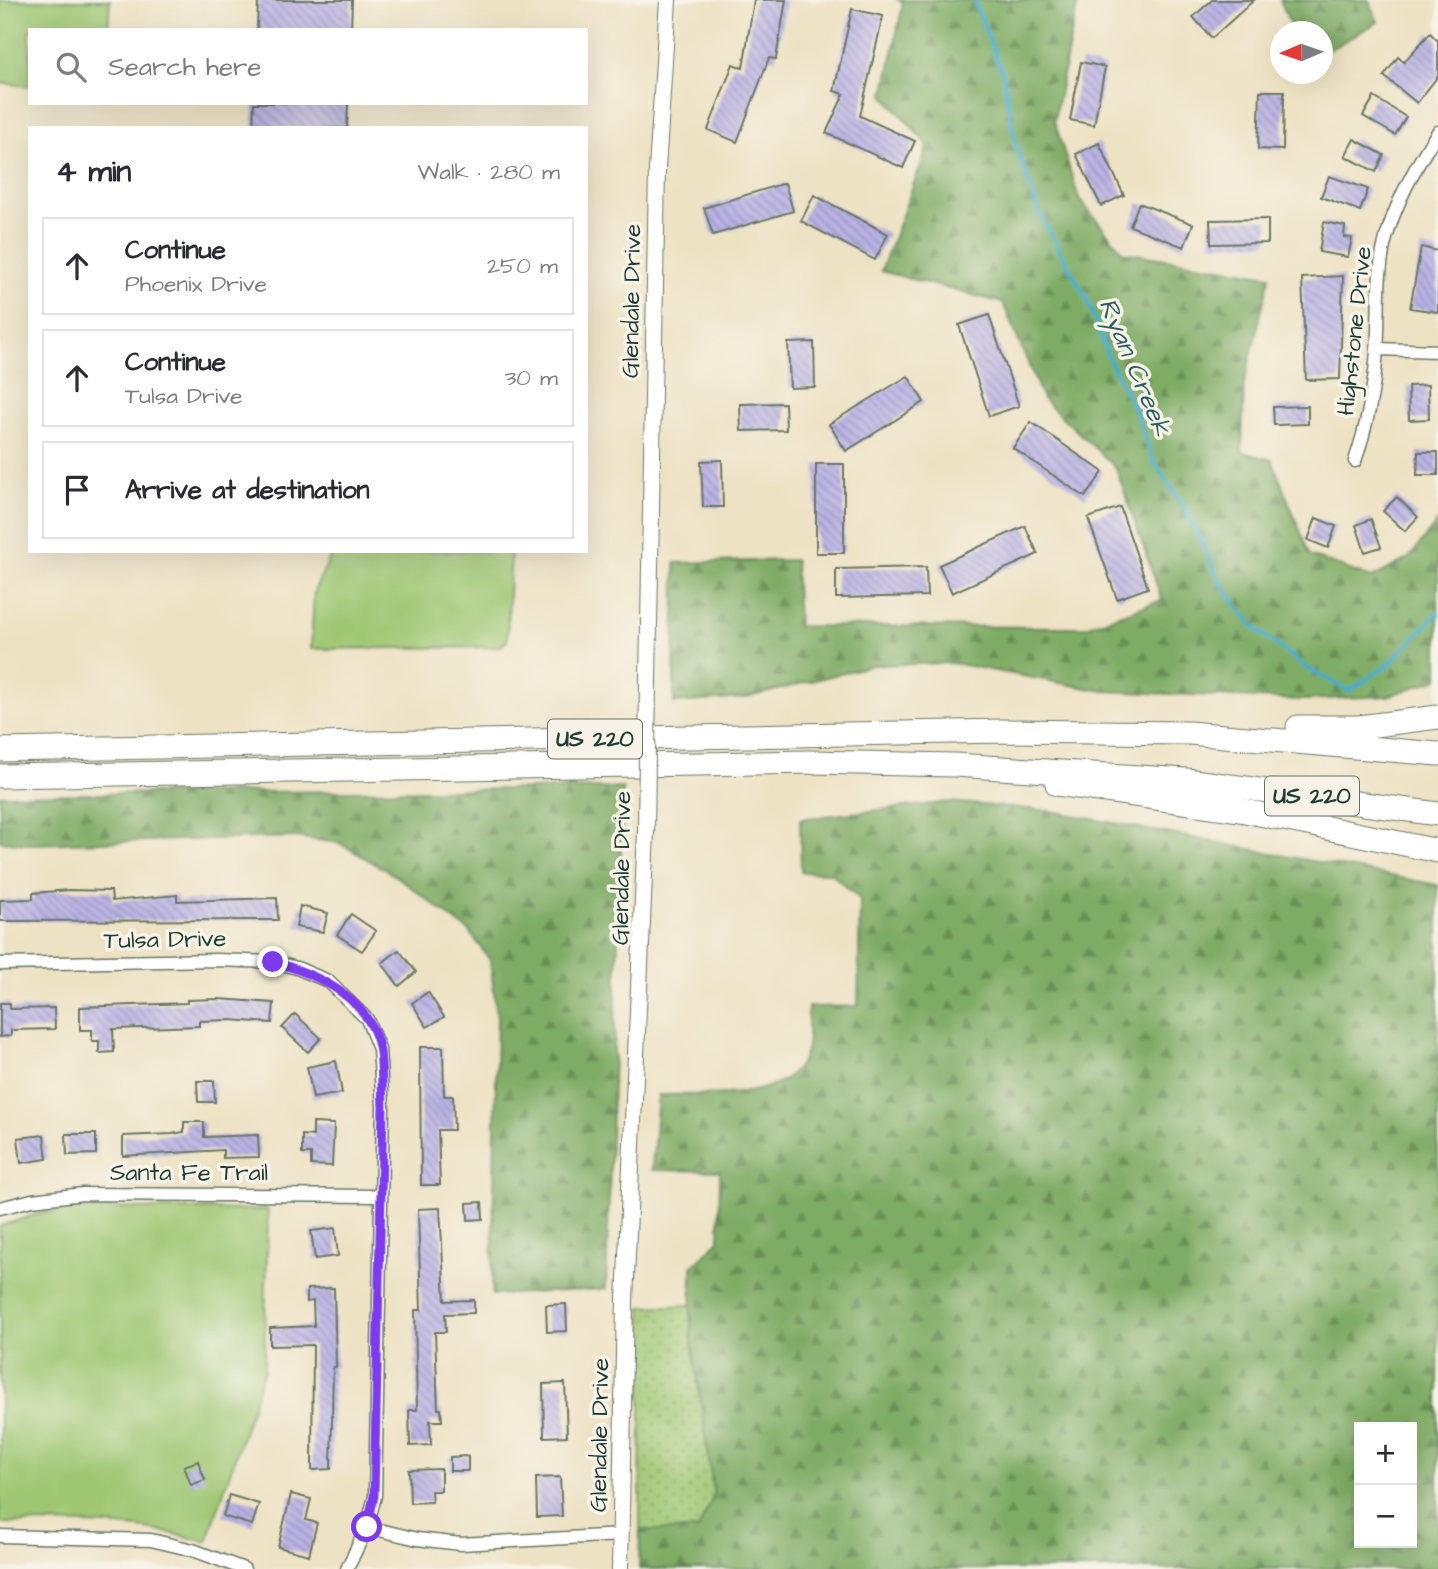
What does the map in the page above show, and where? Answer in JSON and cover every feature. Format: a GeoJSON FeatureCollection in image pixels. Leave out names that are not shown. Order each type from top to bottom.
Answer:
{"type":"FeatureCollection","features":[{"type":"Feature","properties":{"kind":"highway"},"geometry":{"type":"LineString","coordinates":[[1189,733],[1234,723],[1341,728],[1438,717]]}},
{"type":"Feature","properties":{"kind":"highway","name":"US 220"},"geometry":{"type":"LineString","coordinates":[[0,750],[1004,731],[1189,733],[1438,754]]}},
{"type":"Feature","properties":{"kind":"highway","name":"US 220"},"geometry":{"type":"LineString","coordinates":[[0,776],[809,762],[955,765],[1186,780],[1438,814]]}},
{"type":"Feature","properties":{"kind":"highway"},"geometry":{"type":"LineString","coordinates":[[955,765],[989,778],[1164,797],[1438,851]]}},
{"type":"Feature","properties":{"kind":"street","name":"Glendale Drive"},"geometry":{"type":"LineString","coordinates":[[620,1569],[625,1300],[646,832],[657,170],[668,0]]}},
{"type":"Feature","properties":{"kind":"street","name":"Highstone Drive"},"geometry":{"type":"LineString","coordinates":[[1355,461],[1370,416],[1377,349],[1378,295],[1386,240],[1408,180],[1438,132]]}},
{"type":"Feature","properties":{"kind":"street"},"geometry":{"type":"LineString","coordinates":[[1377,349],[1438,351]]}},
{"type":"Feature","properties":{"kind":"street","name":"Tulsa Drive"},"geometry":{"type":"LineString","coordinates":[[0,964],[216,960],[273,962],[328,981],[367,1019],[379,1049],[383,1107],[380,1196]]}},
{"type":"Feature","properties":{"kind":"street","name":"Santa Fe Trail"},"geometry":{"type":"LineString","coordinates":[[0,1208],[32,1200],[83,1194],[380,1196]]}},
{"type":"Feature","properties":{"kind":"street"},"geometry":{"type":"LineString","coordinates":[[347,1569],[367,1527],[374,1496],[380,1196]]}},
{"type":"Feature","properties":{"kind":"street"},"geometry":{"type":"LineString","coordinates":[[367,1527],[417,1539],[461,1544],[621,1535]]}},
{"type":"Feature","properties":{"kind":"street"},"geometry":{"type":"LineString","coordinates":[[0,1535],[151,1540],[193,1550],[244,1569]]}},
{"type":"Feature","properties":{"kind":"green space"},"geometry":{"type":"Polygon","coordinates":[[[0,0],[110,0],[108,28],[28,28],[28,86],[0,83],[0,0]]]}},
{"type":"Feature","properties":{"kind":"green space"},"geometry":{"type":"Polygon","coordinates":[[[898,0],[1078,0],[1054,120],[1079,199],[1123,252],[1270,276],[1244,384],[1242,452],[1272,460],[1310,556],[1372,578],[1409,558],[1438,521],[1438,679],[1388,696],[1303,700],[1103,691],[953,663],[873,665],[746,698],[674,703],[675,563],[795,560],[798,626],[1085,627],[1162,600],[1116,468],[1043,399],[1003,303],[881,271],[928,146],[884,95],[903,3],[898,0]]]}},
{"type":"Feature","properties":{"kind":"green space"},"geometry":{"type":"Polygon","coordinates":[[[1280,0],[1369,0],[1378,22],[1333,47],[1333,21],[1289,21],[1280,0]]]}},
{"type":"Feature","properties":{"kind":"green space"},"geometry":{"type":"Polygon","coordinates":[[[332,553],[511,553],[507,641],[499,647],[311,649],[314,591],[332,553]]]}},
{"type":"Feature","properties":{"kind":"green space"},"geometry":{"type":"Polygon","coordinates":[[[623,788],[606,1289],[492,1295],[497,1018],[490,960],[469,931],[396,876],[339,843],[295,837],[28,844],[0,841],[0,795],[623,788]]]}},
{"type":"Feature","properties":{"kind":"green space"},"geometry":{"type":"Polygon","coordinates":[[[950,802],[1051,811],[1438,885],[1438,1569],[639,1569],[640,1530],[698,1530],[714,1495],[691,1333],[692,1267],[719,1240],[720,1171],[652,1170],[658,1095],[744,1092],[765,1088],[784,1080],[798,1068],[806,1050],[808,1007],[858,1006],[860,899],[831,873],[801,872],[800,819],[950,802]]]}},
{"type":"Feature","properties":{"kind":"green space"},"geometry":{"type":"Polygon","coordinates":[[[82,1208],[268,1210],[264,1370],[207,1542],[130,1527],[0,1523],[0,1226],[41,1213],[82,1208]]]}},
{"type":"Feature","properties":{"kind":"green space"},"geometry":{"type":"Polygon","coordinates":[[[691,1305],[691,1333],[714,1495],[699,1530],[640,1530],[642,1307],[691,1305]]]}},
{"type":"Feature","properties":{"kind":"building"},"geometry":{"type":"Polygon","coordinates":[[[258,0],[352,0],[351,28],[257,28],[258,0]]]}},
{"type":"Feature","properties":{"kind":"building"},"geometry":{"type":"Polygon","coordinates":[[[754,0],[786,0],[776,59],[769,58],[737,142],[708,130],[733,64],[743,68],[754,0]]]}},
{"type":"Feature","properties":{"kind":"building"},"geometry":{"type":"Polygon","coordinates":[[[1212,0],[1254,0],[1212,38],[1193,17],[1212,0]]]}},
{"type":"Feature","properties":{"kind":"building"},"geometry":{"type":"Polygon","coordinates":[[[852,9],[883,16],[860,116],[915,141],[903,168],[826,133],[844,94],[834,91],[852,9]]]}},
{"type":"Feature","properties":{"kind":"building"},"geometry":{"type":"Polygon","coordinates":[[[1430,33],[1438,41],[1438,76],[1417,103],[1384,76],[1398,57],[1404,62],[1430,33]]]}},
{"type":"Feature","properties":{"kind":"building"},"geometry":{"type":"Polygon","coordinates":[[[1081,62],[1105,67],[1094,125],[1070,120],[1081,62]]]}},
{"type":"Feature","properties":{"kind":"building"},"geometry":{"type":"Polygon","coordinates":[[[1260,91],[1284,91],[1283,150],[1258,149],[1260,91]]]}},
{"type":"Feature","properties":{"kind":"building"},"geometry":{"type":"Polygon","coordinates":[[[1374,97],[1406,117],[1395,135],[1363,116],[1374,97]]]}},
{"type":"Feature","properties":{"kind":"building"},"geometry":{"type":"Polygon","coordinates":[[[254,105],[348,105],[347,126],[253,126],[254,105]]]}},
{"type":"Feature","properties":{"kind":"building"},"geometry":{"type":"Polygon","coordinates":[[[1354,139],[1384,155],[1376,172],[1345,156],[1354,139]]]}},
{"type":"Feature","properties":{"kind":"building"},"geometry":{"type":"Polygon","coordinates":[[[1099,143],[1124,195],[1101,206],[1076,154],[1099,143]]]}},
{"type":"Feature","properties":{"kind":"building"},"geometry":{"type":"Polygon","coordinates":[[[1329,176],[1368,189],[1360,211],[1321,197],[1329,176]]]}},
{"type":"Feature","properties":{"kind":"building"},"geometry":{"type":"Polygon","coordinates":[[[785,183],[793,211],[713,235],[704,208],[785,183]]]}},
{"type":"Feature","properties":{"kind":"building"},"geometry":{"type":"Polygon","coordinates":[[[814,195],[888,234],[875,260],[801,221],[814,195]]]}},
{"type":"Feature","properties":{"kind":"building"},"geometry":{"type":"Polygon","coordinates":[[[1139,203],[1193,224],[1184,247],[1130,226],[1139,203]]]}},
{"type":"Feature","properties":{"kind":"building"},"geometry":{"type":"Polygon","coordinates":[[[1268,219],[1268,243],[1211,244],[1210,220],[1268,219]]]}},
{"type":"Feature","properties":{"kind":"building"},"geometry":{"type":"Polygon","coordinates":[[[1324,222],[1345,226],[1344,237],[1352,238],[1348,257],[1319,252],[1324,222]]]}},
{"type":"Feature","properties":{"kind":"building"},"geometry":{"type":"Polygon","coordinates":[[[1421,247],[1438,251],[1438,312],[1410,308],[1421,247]]]}},
{"type":"Feature","properties":{"kind":"building"},"geometry":{"type":"Polygon","coordinates":[[[1343,276],[1340,379],[1306,380],[1302,278],[1343,276]]]}},
{"type":"Feature","properties":{"kind":"building"},"geometry":{"type":"Polygon","coordinates":[[[989,315],[1019,406],[989,416],[959,325],[989,315]]]}},
{"type":"Feature","properties":{"kind":"building"},"geometry":{"type":"Polygon","coordinates":[[[814,342],[815,387],[790,388],[788,343],[814,342]]]}},
{"type":"Feature","properties":{"kind":"building"},"geometry":{"type":"Polygon","coordinates":[[[908,376],[924,402],[846,451],[829,424],[908,376]]]}},
{"type":"Feature","properties":{"kind":"building"},"geometry":{"type":"Polygon","coordinates":[[[1428,385],[1429,419],[1409,420],[1408,386],[1428,385]]]}},
{"type":"Feature","properties":{"kind":"building"},"geometry":{"type":"Polygon","coordinates":[[[785,403],[786,430],[741,431],[740,404],[785,403]]]}},
{"type":"Feature","properties":{"kind":"building"},"geometry":{"type":"Polygon","coordinates":[[[1308,406],[1308,424],[1274,425],[1273,407],[1308,406]]]}},
{"type":"Feature","properties":{"kind":"building"},"geometry":{"type":"Polygon","coordinates":[[[1031,422],[1103,472],[1085,497],[1013,448],[1031,422]]]}},
{"type":"Feature","properties":{"kind":"building"},"geometry":{"type":"Polygon","coordinates":[[[1418,452],[1438,452],[1438,475],[1417,475],[1418,452]]]}},
{"type":"Feature","properties":{"kind":"building"},"geometry":{"type":"Polygon","coordinates":[[[722,460],[723,507],[703,507],[701,461],[722,460]]]}},
{"type":"Feature","properties":{"kind":"building"},"geometry":{"type":"Polygon","coordinates":[[[816,464],[844,464],[844,553],[816,553],[816,464]]]}},
{"type":"Feature","properties":{"kind":"building"},"geometry":{"type":"Polygon","coordinates":[[[1397,497],[1418,517],[1405,531],[1383,511],[1397,497]]]}},
{"type":"Feature","properties":{"kind":"building"},"geometry":{"type":"Polygon","coordinates":[[[1120,507],[1148,588],[1117,599],[1088,518],[1120,507]]]}},
{"type":"Feature","properties":{"kind":"building"},"geometry":{"type":"Polygon","coordinates":[[[1316,518],[1336,526],[1328,548],[1308,540],[1316,518]]]}},
{"type":"Feature","properties":{"kind":"building"},"geometry":{"type":"Polygon","coordinates":[[[1371,519],[1381,547],[1365,552],[1356,525],[1371,519]]]}},
{"type":"Feature","properties":{"kind":"building"},"geometry":{"type":"Polygon","coordinates":[[[1025,526],[1038,554],[952,593],[939,565],[1025,526]]]}},
{"type":"Feature","properties":{"kind":"building"},"geometry":{"type":"Polygon","coordinates":[[[926,567],[927,596],[836,598],[836,569],[926,567]]]}},
{"type":"Feature","properties":{"kind":"building"},"geometry":{"type":"Polygon","coordinates":[[[111,891],[112,901],[177,895],[177,901],[277,898],[278,920],[0,921],[0,900],[33,899],[33,893],[111,891]]]}},
{"type":"Feature","properties":{"kind":"building"},"geometry":{"type":"Polygon","coordinates":[[[300,906],[328,913],[323,932],[296,927],[300,906]]]}},
{"type":"Feature","properties":{"kind":"building"},"geometry":{"type":"Polygon","coordinates":[[[351,914],[376,931],[362,951],[337,935],[351,914]]]}},
{"type":"Feature","properties":{"kind":"building"},"geometry":{"type":"Polygon","coordinates":[[[399,950],[416,972],[399,986],[382,963],[399,950]]]}},
{"type":"Feature","properties":{"kind":"building"},"geometry":{"type":"Polygon","coordinates":[[[428,992],[444,1017],[427,1027],[412,1003],[428,992]]]}},
{"type":"Feature","properties":{"kind":"building"},"geometry":{"type":"Polygon","coordinates":[[[219,999],[274,1003],[272,1023],[199,1021],[199,1026],[113,1029],[114,1052],[99,1053],[99,1041],[92,1041],[92,1030],[80,1030],[80,1007],[187,1003],[187,1000],[219,999]]]}},
{"type":"Feature","properties":{"kind":"building"},"geometry":{"type":"Polygon","coordinates":[[[0,1003],[10,1003],[10,1009],[54,1008],[55,1029],[11,1030],[11,1036],[0,1037],[0,1003]]]}},
{"type":"Feature","properties":{"kind":"building"},"geometry":{"type":"Polygon","coordinates":[[[295,1014],[321,1038],[308,1052],[282,1028],[295,1014]]]}},
{"type":"Feature","properties":{"kind":"building"},"geometry":{"type":"Polygon","coordinates":[[[420,1047],[443,1047],[444,1096],[453,1096],[454,1130],[438,1130],[440,1185],[421,1185],[420,1047]]]}},
{"type":"Feature","properties":{"kind":"building"},"geometry":{"type":"Polygon","coordinates":[[[336,1061],[342,1093],[313,1098],[307,1067],[336,1061]]]}},
{"type":"Feature","properties":{"kind":"building"},"geometry":{"type":"Polygon","coordinates":[[[197,1081],[214,1081],[215,1102],[198,1102],[197,1081]]]}},
{"type":"Feature","properties":{"kind":"building"},"geometry":{"type":"Polygon","coordinates":[[[184,1122],[204,1122],[204,1137],[258,1135],[259,1157],[223,1158],[223,1150],[123,1156],[123,1136],[184,1132],[184,1122]]]}},
{"type":"Feature","properties":{"kind":"building"},"geometry":{"type":"Polygon","coordinates":[[[313,1123],[334,1124],[332,1166],[311,1165],[311,1154],[302,1154],[302,1135],[313,1136],[313,1123]]]}},
{"type":"Feature","properties":{"kind":"building"},"geometry":{"type":"Polygon","coordinates":[[[66,1134],[96,1134],[96,1154],[67,1155],[66,1134]]]}},
{"type":"Feature","properties":{"kind":"building"},"geometry":{"type":"Polygon","coordinates":[[[44,1135],[47,1159],[21,1163],[18,1138],[44,1135]]]}},
{"type":"Feature","properties":{"kind":"building"},"geometry":{"type":"Polygon","coordinates":[[[482,1202],[483,1219],[468,1220],[467,1203],[482,1202]]]}},
{"type":"Feature","properties":{"kind":"building"},"geometry":{"type":"Polygon","coordinates":[[[440,1208],[445,1301],[474,1300],[474,1313],[445,1314],[446,1332],[435,1332],[438,1409],[441,1409],[442,1421],[430,1421],[431,1445],[410,1446],[409,1410],[417,1410],[415,1310],[421,1310],[418,1209],[440,1208]]]}},
{"type":"Feature","properties":{"kind":"building"},"geometry":{"type":"Polygon","coordinates":[[[335,1228],[338,1256],[315,1259],[311,1231],[335,1228]]]}},
{"type":"Feature","properties":{"kind":"building"},"geometry":{"type":"Polygon","coordinates":[[[334,1288],[336,1367],[333,1367],[331,1469],[312,1470],[313,1345],[270,1346],[270,1328],[314,1326],[313,1301],[307,1302],[307,1289],[334,1288]]]}},
{"type":"Feature","properties":{"kind":"building"},"geometry":{"type":"Polygon","coordinates":[[[566,1304],[567,1331],[547,1332],[546,1305],[566,1304]]]}},
{"type":"Feature","properties":{"kind":"building"},"geometry":{"type":"Polygon","coordinates":[[[565,1383],[567,1436],[544,1437],[543,1384],[565,1383]]]}},
{"type":"Feature","properties":{"kind":"building"},"geometry":{"type":"Polygon","coordinates":[[[468,1456],[468,1471],[450,1471],[450,1457],[468,1456]]]}},
{"type":"Feature","properties":{"kind":"building"},"geometry":{"type":"Polygon","coordinates":[[[198,1461],[205,1480],[191,1485],[184,1466],[198,1461]]]}},
{"type":"Feature","properties":{"kind":"building"},"geometry":{"type":"Polygon","coordinates":[[[441,1469],[441,1491],[431,1491],[432,1502],[410,1503],[409,1470],[441,1469]]]}},
{"type":"Feature","properties":{"kind":"building"},"geometry":{"type":"Polygon","coordinates":[[[560,1477],[562,1516],[537,1517],[536,1478],[560,1477]]]}},
{"type":"Feature","properties":{"kind":"building"},"geometry":{"type":"Polygon","coordinates":[[[291,1494],[311,1499],[306,1520],[317,1523],[309,1555],[278,1547],[291,1494]]]}},
{"type":"Feature","properties":{"kind":"building"},"geometry":{"type":"Polygon","coordinates":[[[229,1495],[259,1504],[252,1525],[223,1516],[229,1495]]]}},
{"type":"Feature","properties":{"kind":"waterway","name":"Ryan Creek"},"geometry":{"type":"LineString","coordinates":[[974,0],[1003,75],[1016,147],[1040,215],[1087,299],[1109,359],[1137,415],[1152,458],[1186,511],[1220,581],[1243,614],[1256,629],[1305,667],[1349,691],[1388,665],[1438,613]]}},
{"type":"Feature","properties":{"kind":"route"},"geometry":{"type":"LineString","coordinates":[[273,962],[297,968],[328,981],[344,993],[367,1019],[379,1049],[383,1107],[374,1496],[367,1527]]}}]}
